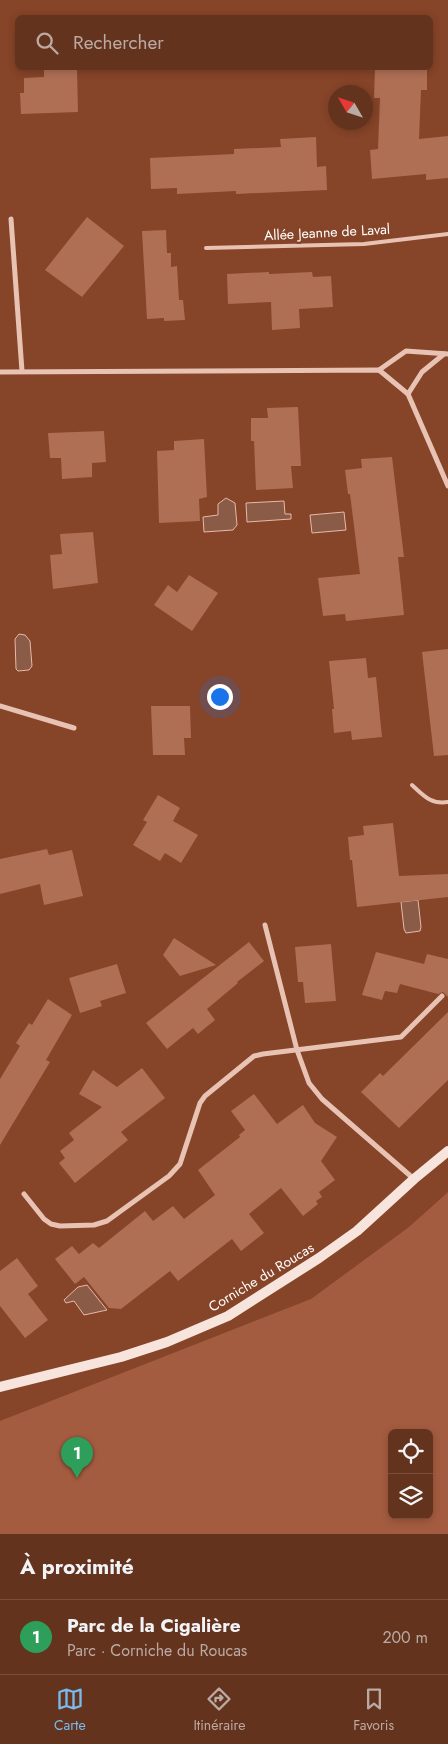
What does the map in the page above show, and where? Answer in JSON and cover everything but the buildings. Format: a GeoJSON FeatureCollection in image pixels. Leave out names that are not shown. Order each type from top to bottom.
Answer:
{"type":"FeatureCollection","features":[{"type":"Feature","properties":{"kind":"main road","name":"Corniche du Roucas"},"geometry":{"type":"LineString","coordinates":[[0,1387],[121,1357],[166,1342],[228,1316],[319,1258],[357,1231],[448,1151]]}},
{"type":"Feature","properties":{"kind":"street"},"geometry":{"type":"LineString","coordinates":[[11,219],[22,371]]}},
{"type":"Feature","properties":{"kind":"street"},"geometry":{"type":"LineString","coordinates":[[0,372],[379,370],[406,351],[446,354]]}},
{"type":"Feature","properties":{"kind":"street"},"geometry":{"type":"LineString","coordinates":[[408,394],[422,372],[446,354]]}},
{"type":"Feature","properties":{"kind":"street"},"geometry":{"type":"LineString","coordinates":[[379,370],[408,394],[448,486]]}},
{"type":"Feature","properties":{"kind":"street"},"geometry":{"type":"LineString","coordinates":[[0,706],[74,728]]}},
{"type":"Feature","properties":{"kind":"street"},"geometry":{"type":"LineString","coordinates":[[266,925],[297,1050],[309,1083],[316,1092],[414,1179]]}},
{"type":"Feature","properties":{"kind":"street"},"geometry":{"type":"LineString","coordinates":[[24,1194],[44,1219],[51,1224],[60,1226],[94,1225],[107,1221],[169,1176],[180,1164],[200,1104],[205,1096],[254,1056],[402,1037],[442,996]]}},
{"type":"Feature","properties":{"kind":"lane","name":"Allée Jeanne de Laval"},"geometry":{"type":"LineString","coordinates":[[206,248],[364,244],[448,234]]}},
{"type":"Feature","properties":{"kind":"lane"},"geometry":{"type":"LineString","coordinates":[[412,785],[428,800],[442,803],[448,802]]}},
{"type":"Feature","properties":{"kind":"shaded area"},"geometry":{"type":"Polygon","coordinates":[[[226,498],[235,503],[237,525],[233,530],[204,532],[203,517],[218,515],[218,504],[226,498]]]}},
{"type":"Feature","properties":{"kind":"shaded area"},"geometry":{"type":"Polygon","coordinates":[[[284,501],[285,514],[291,514],[291,519],[247,522],[246,503],[284,501]]]}},
{"type":"Feature","properties":{"kind":"shaded area"},"geometry":{"type":"Polygon","coordinates":[[[344,512],[346,530],[312,533],[310,515],[344,512]]]}},
{"type":"Feature","properties":{"kind":"shaded area"},"geometry":{"type":"Polygon","coordinates":[[[19,634],[25,635],[30,641],[32,666],[29,670],[18,671],[16,669],[15,639],[19,634]]]}},
{"type":"Feature","properties":{"kind":"shaded area"},"geometry":{"type":"Polygon","coordinates":[[[418,900],[420,931],[406,933],[401,902],[418,900]]]}},
{"type":"Feature","properties":{"kind":"shaded area"},"geometry":{"type":"Polygon","coordinates":[[[448,1192],[448,1534],[0,1534],[0,1421],[311,1299],[409,1227],[448,1192]]]}},
{"type":"Feature","properties":{"kind":"shaded area"},"geometry":{"type":"Polygon","coordinates":[[[87,1285],[107,1310],[84,1315],[74,1301],[66,1303],[64,1300],[78,1287],[87,1285]]]}},
{"type":"Feature","properties":{"kind":"place","name":"Parc de la Cigalière"},"geometry":{"type":"Point","coordinates":[77,1478]}}]}
